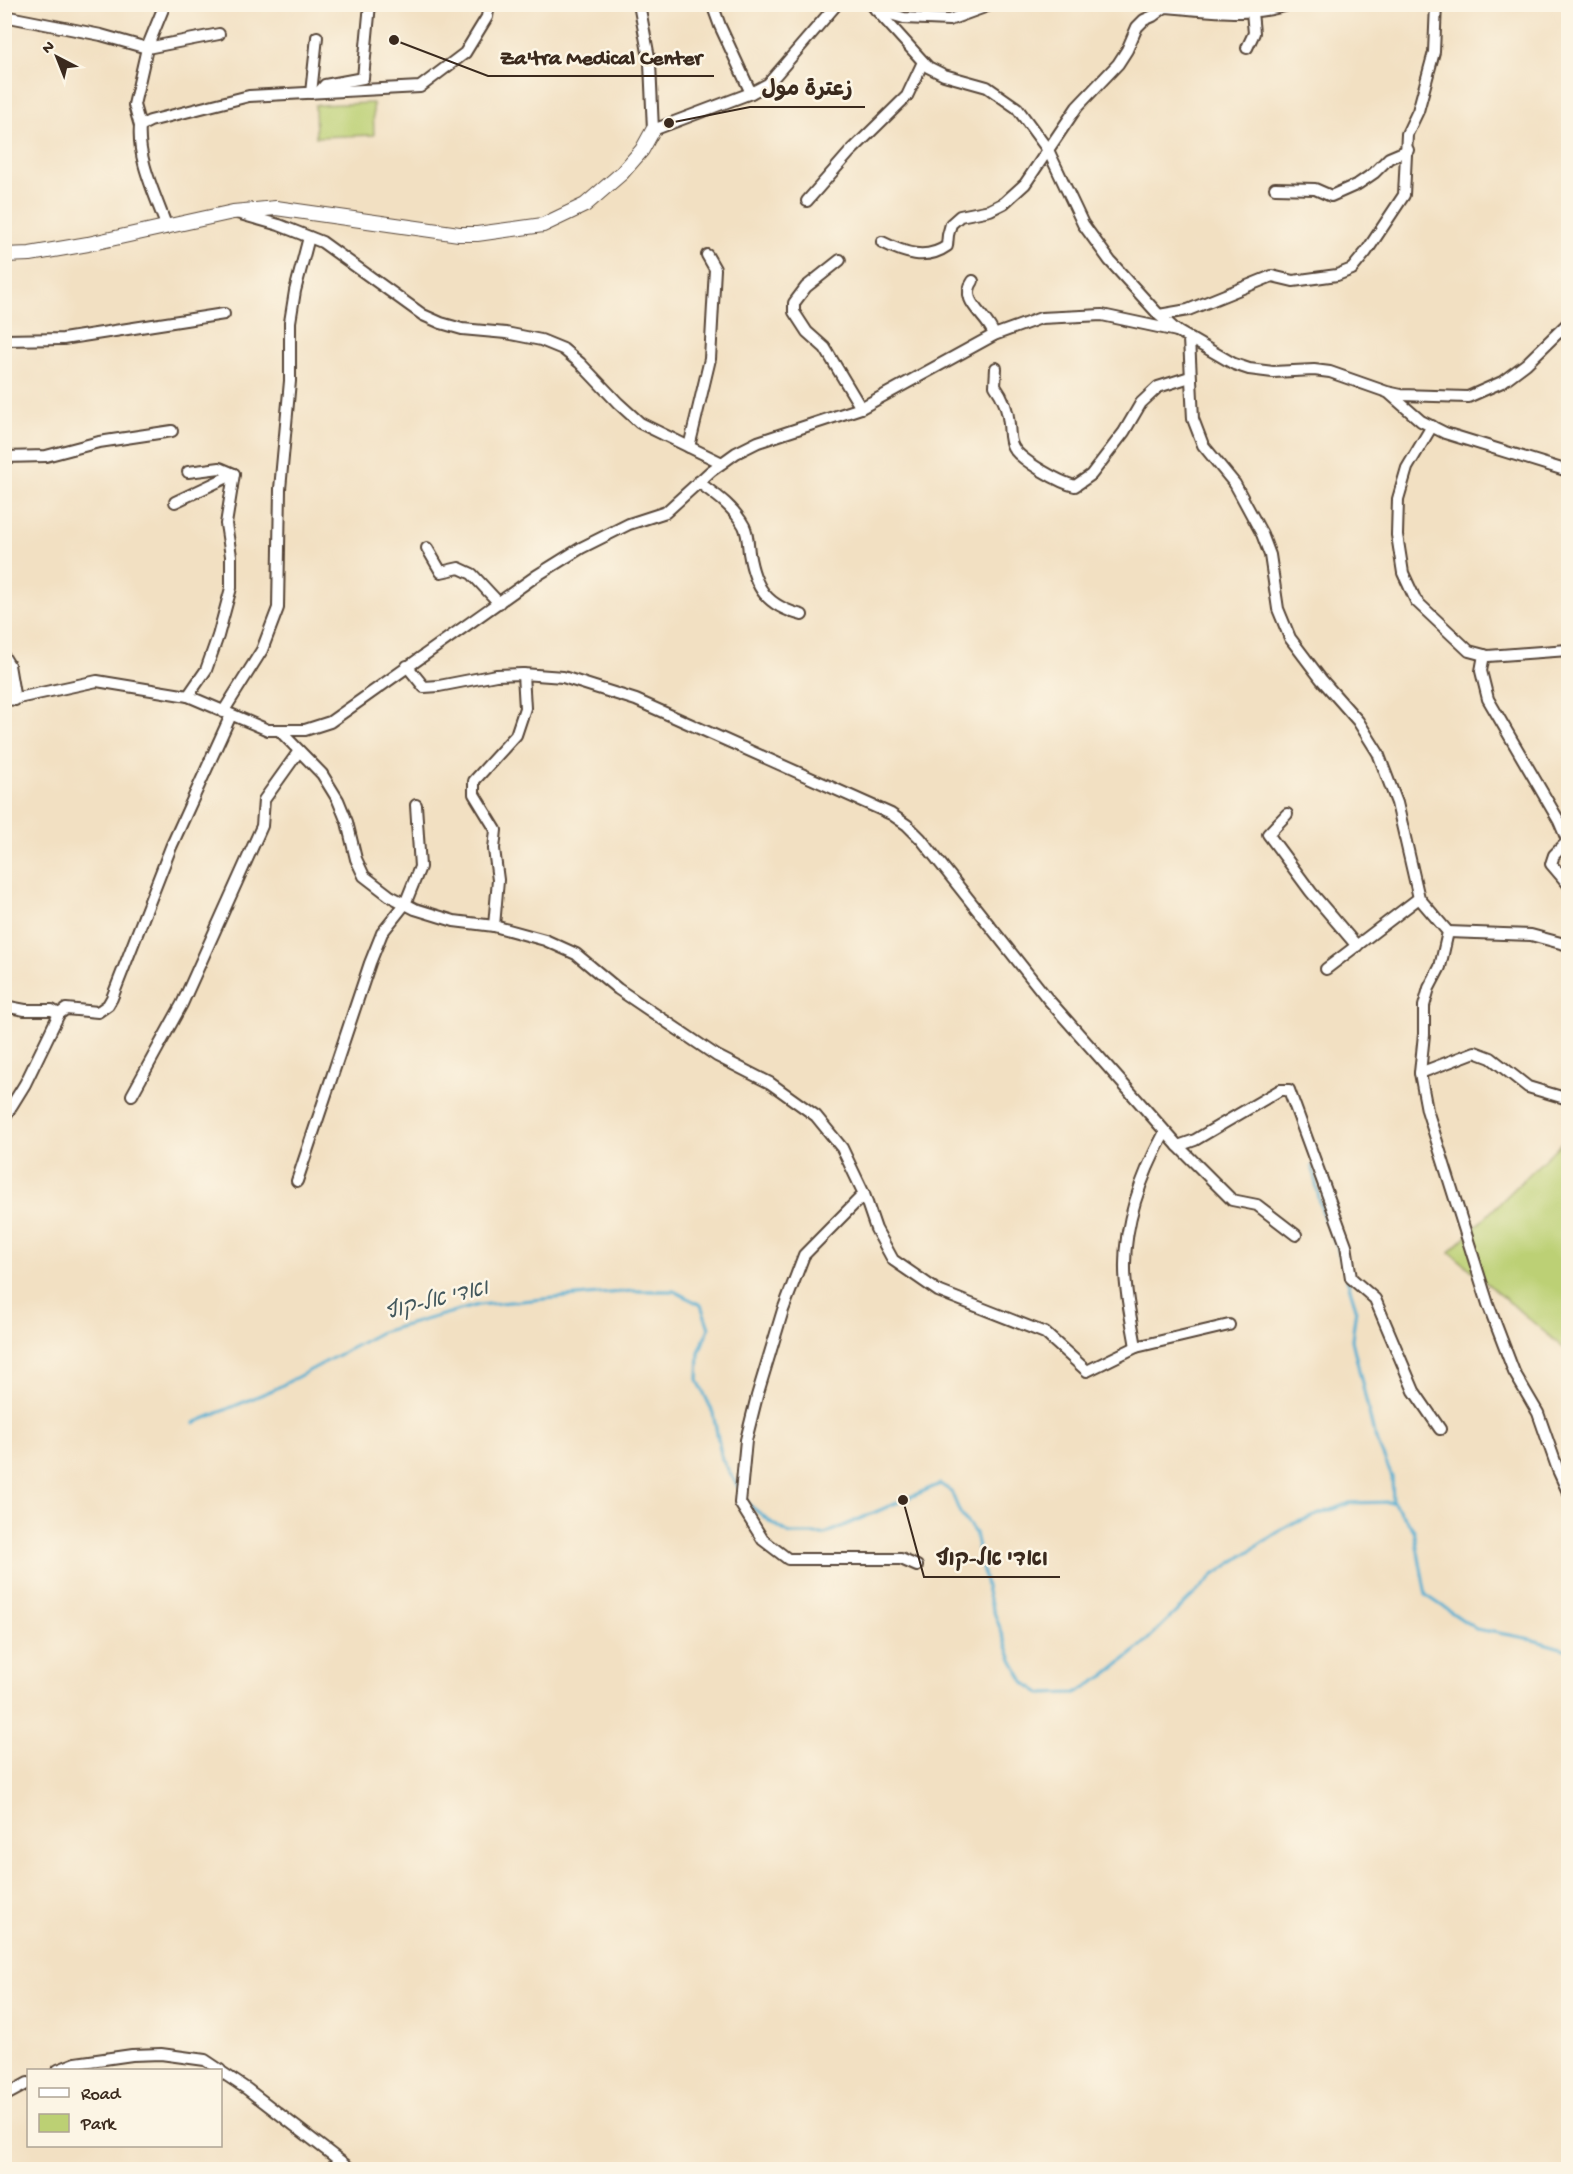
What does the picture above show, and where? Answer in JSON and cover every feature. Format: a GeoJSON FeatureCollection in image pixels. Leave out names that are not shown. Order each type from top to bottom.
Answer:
{"type":"FeatureCollection","features":[{"type":"Feature","properties":{"kind":"street"},"geometry":{"type":"LineString","coordinates":[[167,228],[144,160],[139,138],[140,126],[134,105],[147,48],[165,5],[170,4]]}},
{"type":"Feature","properties":{"kind":"street"},"geometry":{"type":"LineString","coordinates":[[315,92],[325,85],[363,78],[370,4]]}},
{"type":"Feature","properties":{"kind":"street"},"geometry":{"type":"LineString","coordinates":[[140,126],[150,121],[249,96],[420,87],[465,53],[487,18],[489,4]]}},
{"type":"Feature","properties":{"kind":"street"},"geometry":{"type":"LineString","coordinates":[[4,255],[30,254],[88,244],[232,212],[276,208],[459,234],[477,234],[543,225],[585,205],[603,190],[642,150],[652,130],[650,63],[639,4]]}},
{"type":"Feature","properties":{"kind":"street"},"geometry":{"type":"LineString","coordinates":[[712,4],[751,93]]}},
{"type":"Feature","properties":{"kind":"street"},"geometry":{"type":"LineString","coordinates":[[652,130],[751,93],[768,84],[837,4]]}},
{"type":"Feature","properties":{"kind":"street"},"geometry":{"type":"LineString","coordinates":[[874,7],[904,18],[949,20],[993,4]]}},
{"type":"Feature","properties":{"kind":"street"},"geometry":{"type":"LineString","coordinates":[[882,242],[902,252],[927,256],[947,246],[951,224],[960,216],[990,210],[1004,203],[1026,184],[1077,107],[1118,64],[1127,51],[1137,27],[1165,7],[1228,13],[1275,10],[1291,4]]}},
{"type":"Feature","properties":{"kind":"street"},"geometry":{"type":"LineString","coordinates":[[1159,315],[1188,310],[1272,276],[1293,281],[1337,275],[1352,269],[1404,195],[1407,134],[1418,111],[1434,52],[1436,4]]}},
{"type":"Feature","properties":{"kind":"street"},"geometry":{"type":"LineString","coordinates":[[874,7],[923,62],[944,75],[987,87],[1017,108],[1048,150],[1071,201],[1097,245],[1159,315],[1177,331],[1234,364],[1249,369],[1273,372],[1314,370],[1330,372],[1401,395],[1468,397],[1502,382],[1526,364],[1569,323]]}},
{"type":"Feature","properties":{"kind":"street"},"geometry":{"type":"LineString","coordinates":[[1247,48],[1254,33],[1252,12]]}},
{"type":"Feature","properties":{"kind":"street"},"geometry":{"type":"LineString","coordinates":[[4,16],[101,35],[147,48],[219,34]]}},
{"type":"Feature","properties":{"kind":"street"},"geometry":{"type":"LineString","coordinates":[[315,92],[316,37]]}},
{"type":"Feature","properties":{"kind":"street"},"geometry":{"type":"LineString","coordinates":[[807,201],[849,153],[907,96],[923,62]]}},
{"type":"Feature","properties":{"kind":"street"},"geometry":{"type":"LineString","coordinates":[[1275,188],[1315,189],[1331,196],[1358,184],[1374,173],[1389,158],[1408,150]]}},
{"type":"Feature","properties":{"kind":"street"},"geometry":{"type":"LineString","coordinates":[[232,212],[279,225],[322,242],[423,315],[441,323],[462,329],[506,333],[541,340],[563,349],[640,423],[722,463]]}},
{"type":"Feature","properties":{"kind":"street"},"geometry":{"type":"LineString","coordinates":[[4,1118],[25,1084],[59,1014],[66,1009],[98,1012],[108,1005],[112,998],[227,714],[262,650],[278,608],[280,489],[290,381],[290,322],[309,237]]}},
{"type":"Feature","properties":{"kind":"street"},"geometry":{"type":"LineString","coordinates":[[689,447],[710,359],[714,269],[707,255]]}},
{"type":"Feature","properties":{"kind":"street"},"geometry":{"type":"LineString","coordinates":[[840,260],[806,287],[794,303],[794,312],[807,332],[825,348],[861,408]]}},
{"type":"Feature","properties":{"kind":"street"},"geometry":{"type":"LineString","coordinates":[[973,281],[968,288],[968,296],[991,325],[994,335]]}},
{"type":"Feature","properties":{"kind":"street"},"geometry":{"type":"LineString","coordinates":[[4,340],[63,339],[224,314]]}},
{"type":"Feature","properties":{"kind":"street"},"geometry":{"type":"LineString","coordinates":[[4,657],[9,665],[10,701],[97,681],[188,696],[268,730],[305,730],[330,722],[536,576],[581,548],[629,524],[666,512],[722,463],[758,442],[861,408],[994,335],[1041,318],[1102,315],[1177,331]]}},
{"type":"Feature","properties":{"kind":"street"},"geometry":{"type":"LineString","coordinates":[[1189,339],[1193,419],[1200,438],[1203,445],[1235,484],[1262,534],[1270,555],[1278,609],[1290,638],[1321,679],[1358,721],[1378,753],[1397,803],[1419,898],[1448,932],[1531,935],[1569,945]]}},
{"type":"Feature","properties":{"kind":"street"},"geometry":{"type":"LineString","coordinates":[[996,368],[995,386],[1002,395],[1007,411],[1013,448],[1028,461],[1065,484],[1075,486],[1091,475],[1124,432],[1141,403],[1158,387],[1190,377]]}},
{"type":"Feature","properties":{"kind":"street"},"geometry":{"type":"LineString","coordinates":[[1387,392],[1421,421],[1445,433],[1569,471]]}},
{"type":"Feature","properties":{"kind":"street"},"geometry":{"type":"LineString","coordinates":[[1432,426],[1407,468],[1398,499],[1397,535],[1403,573],[1416,601],[1468,651],[1484,655],[1569,650]]}},
{"type":"Feature","properties":{"kind":"street"},"geometry":{"type":"LineString","coordinates":[[4,457],[46,456],[99,442],[172,431]]}},
{"type":"Feature","properties":{"kind":"street"},"geometry":{"type":"LineString","coordinates":[[188,472],[220,468],[234,474]]}},
{"type":"Feature","properties":{"kind":"street"},"geometry":{"type":"LineString","coordinates":[[188,696],[206,670],[231,588],[231,556],[226,524],[234,474]]}},
{"type":"Feature","properties":{"kind":"street"},"geometry":{"type":"LineString","coordinates":[[175,502],[234,474]]}},
{"type":"Feature","properties":{"kind":"street"},"geometry":{"type":"LineString","coordinates":[[698,482],[728,503],[746,528],[752,567],[762,594],[783,610],[802,615]]}},
{"type":"Feature","properties":{"kind":"street"},"geometry":{"type":"LineString","coordinates":[[427,548],[441,572],[459,567],[472,574],[500,603]]}},
{"type":"Feature","properties":{"kind":"street"},"geometry":{"type":"LineString","coordinates":[[1484,655],[1481,671],[1488,699],[1560,821],[1568,841],[1554,855],[1551,864],[1569,884]]}},
{"type":"Feature","properties":{"kind":"street"},"geometry":{"type":"LineString","coordinates":[[407,666],[424,687],[496,675],[523,674],[563,677],[636,700],[891,814],[921,839],[1047,998],[1178,1146],[1232,1200],[1257,1205],[1296,1235]]}},
{"type":"Feature","properties":{"kind":"street"},"geometry":{"type":"LineString","coordinates":[[494,926],[498,880],[494,849],[496,830],[474,794],[474,781],[516,735],[525,708],[523,674]]}},
{"type":"Feature","properties":{"kind":"street"},"geometry":{"type":"LineString","coordinates":[[280,731],[322,774],[338,800],[347,822],[356,859],[364,876],[390,896],[415,909],[454,921],[494,926],[545,940],[576,954],[618,989],[717,1056],[770,1083],[816,1116],[842,1148],[864,1194],[876,1229],[893,1260],[938,1291],[1045,1333],[1087,1371],[1136,1347],[1229,1325]]}},
{"type":"Feature","properties":{"kind":"street"},"geometry":{"type":"LineString","coordinates":[[132,1095],[182,1004],[262,826],[264,800],[299,751]]}},
{"type":"Feature","properties":{"kind":"street"},"geometry":{"type":"LineString","coordinates":[[297,1181],[370,963],[382,933],[405,904],[420,867],[416,805]]}},
{"type":"Feature","properties":{"kind":"street"},"geometry":{"type":"LineString","coordinates":[[1287,814],[1268,834],[1311,892],[1356,946]]}},
{"type":"Feature","properties":{"kind":"street"},"geometry":{"type":"LineString","coordinates":[[1326,969],[1419,898]]}},
{"type":"Feature","properties":{"kind":"street"},"geometry":{"type":"LineString","coordinates":[[1448,932],[1440,967],[1429,988],[1424,1006],[1420,1073],[1427,1110],[1488,1304],[1514,1372],[1538,1413],[1558,1470],[1569,1492]]}},
{"type":"Feature","properties":{"kind":"street"},"geometry":{"type":"LineString","coordinates":[[4,1006],[25,1010],[52,1010],[59,1014]]}},
{"type":"Feature","properties":{"kind":"street"},"geometry":{"type":"LineString","coordinates":[[1420,1073],[1475,1052],[1491,1058],[1528,1087],[1569,1099]]}},
{"type":"Feature","properties":{"kind":"street"},"geometry":{"type":"LineString","coordinates":[[1178,1146],[1195,1140],[1280,1090],[1289,1090],[1346,1245],[1351,1278],[1375,1299],[1414,1391],[1440,1429]]}},
{"type":"Feature","properties":{"kind":"street"},"geometry":{"type":"LineString","coordinates":[[1136,1347],[1124,1271],[1126,1234],[1140,1186],[1165,1132]]}},
{"type":"Feature","properties":{"kind":"street"},"geometry":{"type":"LineString","coordinates":[[864,1194],[804,1255],[783,1310],[757,1396],[746,1440],[740,1503],[763,1539],[788,1559],[901,1559],[917,1566]]}},
{"type":"Feature","properties":{"kind":"street"},"geometry":{"type":"LineString","coordinates":[[61,2069],[76,2063],[132,2055],[161,2054],[205,2060],[217,2069]]}},
{"type":"Feature","properties":{"kind":"street"},"geometry":{"type":"LineString","coordinates":[[222,2072],[352,2169]]}},
{"type":"Feature","properties":{"kind":"street"},"geometry":{"type":"LineString","coordinates":[[4,2096],[27,2084]]}},
{"type":"Feature","properties":{"kind":"green space"},"geometry":{"type":"Polygon","coordinates":[[[373,103],[374,135],[316,137],[315,105],[373,103]]]}},
{"type":"Feature","properties":{"kind":"green space"},"geometry":{"type":"Polygon","coordinates":[[[1568,1136],[1568,1352],[1450,1252],[1568,1136]]]}},
{"type":"Feature","properties":{"kind":"waterway"},"geometry":{"type":"LineString","coordinates":[[1312,1166],[1323,1216],[1337,1246],[1356,1308],[1352,1340],[1374,1434],[1392,1477],[1393,1502]]}},
{"type":"Feature","properties":{"kind":"waterway","name":"ואדי אל-קוף"},"geometry":{"type":"LineString","coordinates":[[194,1423],[275,1389],[381,1332],[478,1305],[632,1291],[674,1291],[701,1305],[709,1328],[699,1352],[698,1380],[713,1413],[722,1459],[738,1487]]}},
{"type":"Feature","properties":{"kind":"waterway","name":"ואדי אל-קוף"},"geometry":{"type":"LineString","coordinates":[[745,1498],[748,1504],[790,1534],[825,1534],[940,1484],[951,1491],[960,1513],[975,1533],[988,1596],[1012,1660],[1025,1683],[1042,1694],[1076,1693],[1106,1675],[1139,1648],[1214,1575],[1287,1526],[1350,1503],[1393,1502],[1414,1530],[1426,1595],[1476,1629],[1526,1638],[1568,1650]]}},
{"type":"Feature","properties":{"kind":"place","name":"Za'tra Medical Center"},"geometry":{"type":"Point","coordinates":[394,40]}},
{"type":"Feature","properties":{"kind":"place","name":"زعترة مول"},"geometry":{"type":"Point","coordinates":[669,123]}},
{"type":"Feature","properties":{"kind":"place","name":"ואדי אל-קוף"},"geometry":{"type":"Point","coordinates":[903,1500]}}]}
